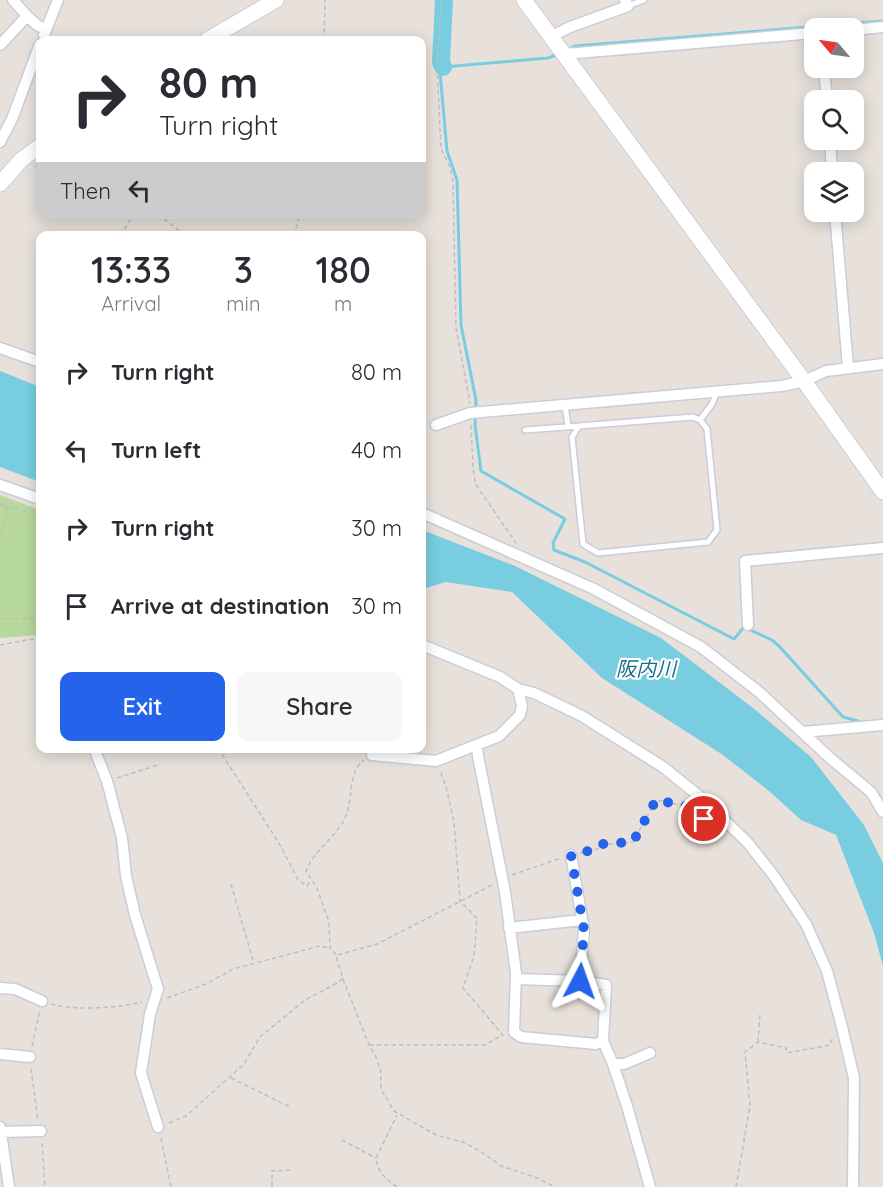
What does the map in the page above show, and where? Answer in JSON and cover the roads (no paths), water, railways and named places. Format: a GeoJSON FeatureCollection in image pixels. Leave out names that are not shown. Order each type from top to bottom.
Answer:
{"type":"FeatureCollection","features":[{"type":"Feature","properties":{"kind":"street"},"geometry":{"type":"LineString","coordinates":[[14,0],[27,16],[46,30]]}},
{"type":"Feature","properties":{"kind":"street"},"geometry":{"type":"LineString","coordinates":[[44,36],[58,0]]}},
{"type":"Feature","properties":{"kind":"street"},"geometry":{"type":"LineString","coordinates":[[214,36],[276,0]]}},
{"type":"Feature","properties":{"kind":"street"},"geometry":{"type":"LineString","coordinates":[[524,0],[883,492]]}},
{"type":"Feature","properties":{"kind":"street"},"geometry":{"type":"LineString","coordinates":[[552,36],[626,3]]}},
{"type":"Feature","properties":{"kind":"street"},"geometry":{"type":"LineString","coordinates":[[0,45],[27,16]]}},
{"type":"Feature","properties":{"kind":"street"},"geometry":{"type":"LineString","coordinates":[[864,29],[883,27]]}},
{"type":"Feature","properties":{"kind":"street"},"geometry":{"type":"LineString","coordinates":[[565,54],[804,34]]}},
{"type":"Feature","properties":{"kind":"street"},"geometry":{"type":"LineString","coordinates":[[0,142],[12,118],[36,55]]}},
{"type":"Feature","properties":{"kind":"street"},"geometry":{"type":"LineString","coordinates":[[0,184],[21,160],[36,149]]}},
{"type":"Feature","properties":{"kind":"street"},"geometry":{"type":"LineString","coordinates":[[836,222],[848,368]]}},
{"type":"Feature","properties":{"kind":"street"},"geometry":{"type":"LineString","coordinates":[[0,348],[36,361]]}},
{"type":"Feature","properties":{"kind":"street"},"geometry":{"type":"LineString","coordinates":[[436,425],[470,413],[782,386],[804,381],[826,371],[883,364]]}},
{"type":"Feature","properties":{"kind":"street"},"geometry":{"type":"LineString","coordinates":[[0,485],[36,498]]}},
{"type":"Feature","properties":{"kind":"street"},"geometry":{"type":"LineString","coordinates":[[426,515],[594,589],[701,647],[759,692],[830,758],[871,792],[883,812]]}},
{"type":"Feature","properties":{"kind":"street"},"geometry":{"type":"LineString","coordinates":[[748,625],[745,561],[883,548]]}},
{"type":"Feature","properties":{"kind":"street"},"geometry":{"type":"LineString","coordinates":[[426,647],[500,677],[518,689],[534,693],[582,716],[663,766],[704,800],[748,843],[774,876],[806,924],[827,971],[854,1078],[853,1187]]}},
{"type":"Feature","properties":{"kind":"street"},"geometry":{"type":"LineString","coordinates":[[372,755],[436,761],[499,736],[519,715],[522,706],[518,689]]}},
{"type":"Feature","properties":{"kind":"street"},"geometry":{"type":"LineString","coordinates":[[803,732],[883,724]]}},
{"type":"Feature","properties":{"kind":"street"},"geometry":{"type":"LineString","coordinates":[[477,745],[503,880],[516,979],[514,1032],[521,1037],[596,1044],[603,1041]]}},
{"type":"Feature","properties":{"kind":"street"},"geometry":{"type":"LineString","coordinates":[[96,753],[107,781],[122,838],[126,876],[135,915],[158,989],[150,1014],[141,1073],[158,1127]]}},
{"type":"Feature","properties":{"kind":"street"},"geometry":{"type":"LineString","coordinates":[[571,855],[584,930],[580,981]]}},
{"type":"Feature","properties":{"kind":"street"},"geometry":{"type":"LineString","coordinates":[[509,928],[582,920]]}},
{"type":"Feature","properties":{"kind":"street"},"geometry":{"type":"LineString","coordinates":[[516,979],[580,981],[606,985],[603,1041],[613,1064],[650,1187]]}},
{"type":"Feature","properties":{"kind":"street"},"geometry":{"type":"LineString","coordinates":[[0,988],[15,989],[42,1001]]}},
{"type":"Feature","properties":{"kind":"street"},"geometry":{"type":"LineString","coordinates":[[613,1064],[624,1064],[650,1053]]}},
{"type":"Feature","properties":{"kind":"street"},"geometry":{"type":"LineString","coordinates":[[0,1054],[30,1057]]}},
{"type":"Feature","properties":{"kind":"street"},"geometry":{"type":"LineString","coordinates":[[9,1187],[0,1129],[40,1131]]}},
{"type":"Feature","properties":{"kind":"lane"},"geometry":{"type":"LineString","coordinates":[[626,3],[644,0]]}},
{"type":"Feature","properties":{"kind":"lane"},"geometry":{"type":"LineString","coordinates":[[700,420],[712,404],[717,392]]}},
{"type":"Feature","properties":{"kind":"lane"},"geometry":{"type":"LineString","coordinates":[[565,405],[568,426]]}},
{"type":"Feature","properties":{"kind":"lane"},"geometry":{"type":"LineString","coordinates":[[525,430],[693,417],[700,420],[707,429],[717,530],[708,542],[598,554],[583,544],[572,437],[579,426]]}},
{"type":"Feature","properties":{"kind":"water"},"geometry":{"type":"Polygon","coordinates":[[[0,371],[36,385],[36,480],[0,467],[0,371]]]}},
{"type":"Feature","properties":{"kind":"water","name":"阪内川"},"geometry":{"type":"Polygon","coordinates":[[[426,532],[515,566],[661,638],[753,708],[811,757],[864,825],[883,863],[883,966],[874,933],[836,835],[801,820],[723,755],[602,678],[512,592],[446,582],[426,588],[426,532]]]}},
{"type":"Feature","properties":{"kind":"waterway"},"geometry":{"type":"LineString","coordinates":[[443,67],[441,62],[444,0]]}},
{"type":"Feature","properties":{"kind":"waterway"},"geometry":{"type":"LineString","coordinates":[[569,49],[575,46],[883,21]]}},
{"type":"Feature","properties":{"kind":"waterway"},"geometry":{"type":"LineString","coordinates":[[558,54],[548,58],[443,67],[440,72],[447,151],[457,180],[461,325],[476,400],[475,425],[481,471],[565,519],[553,543],[554,550],[585,562],[734,639],[744,627],[772,640],[843,717],[858,721]]}}]}
